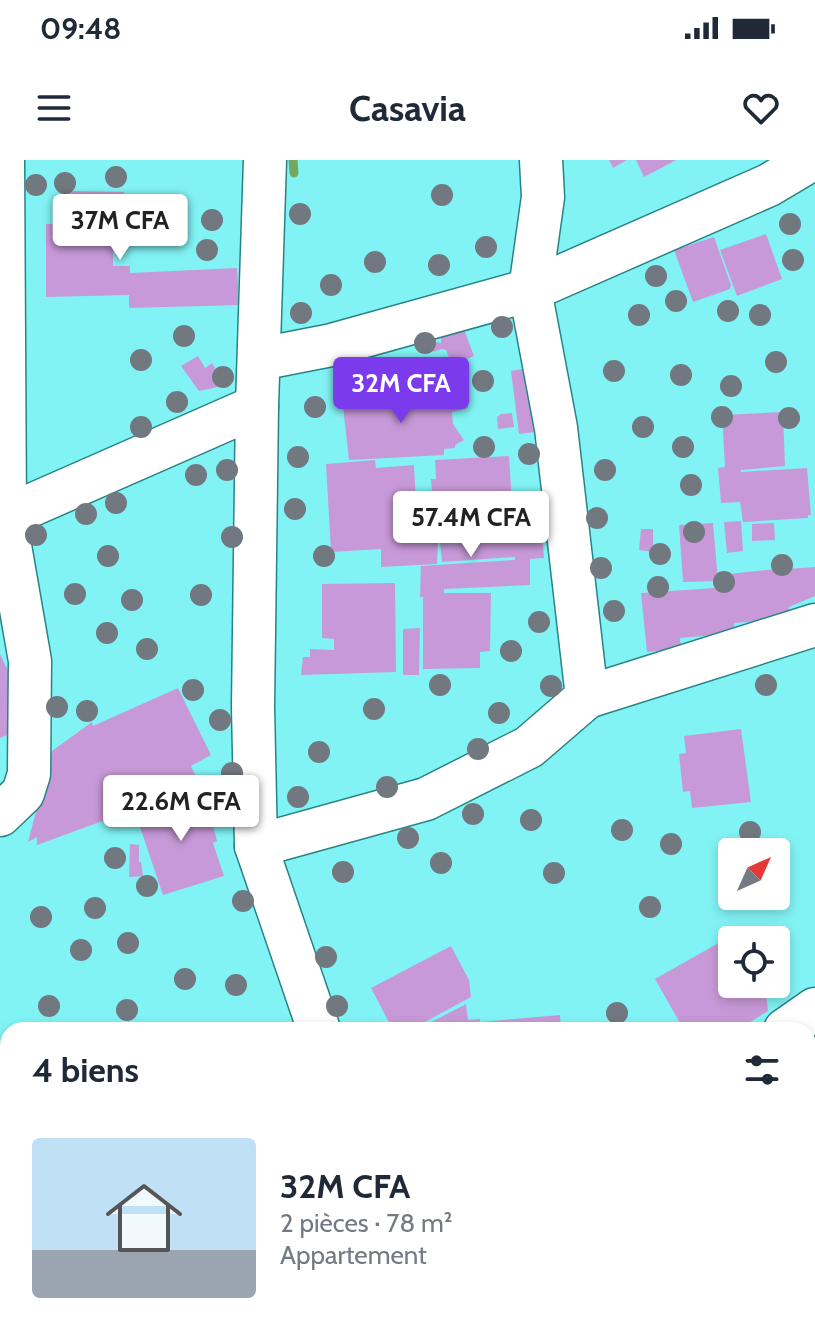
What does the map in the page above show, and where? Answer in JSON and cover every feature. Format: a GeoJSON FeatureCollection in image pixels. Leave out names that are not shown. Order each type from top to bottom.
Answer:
{"type":"FeatureCollection","features":[{"type":"Feature","properties":{"kind":"street"},"geometry":{"type":"LineString","coordinates":[[0,815],[23,793],[29,774],[30,661],[2,518],[3,160]]}},
{"type":"Feature","properties":{"kind":"street"},"geometry":{"type":"LineString","coordinates":[[265,160],[257,406],[253,707],[256,846],[316,1022]]}},
{"type":"Feature","properties":{"kind":"street"},"geometry":{"type":"LineString","coordinates":[[541,160],[543,197],[530,290],[556,428],[587,697]]}},
{"type":"Feature","properties":{"kind":"street"},"geometry":{"type":"LineString","coordinates":[[260,359],[332,345],[530,290],[769,185],[811,160]]}},
{"type":"Feature","properties":{"kind":"street"},"geometry":{"type":"LineString","coordinates":[[2,518],[257,406]]}},
{"type":"Feature","properties":{"kind":"street"},"geometry":{"type":"LineString","coordinates":[[256,846],[426,799],[529,747],[587,697],[815,625]]}},
{"type":"Feature","properties":{"kind":"street"},"geometry":{"type":"LineString","coordinates":[[796,1022],[815,1009]]}},
{"type":"Feature","properties":{"kind":"building"},"geometry":{"type":"Polygon","coordinates":[[[609,160],[627,160],[613,168],[609,160]]]}},
{"type":"Feature","properties":{"kind":"building"},"geometry":{"type":"Polygon","coordinates":[[[636,160],[676,160],[644,177],[636,160]]]}},
{"type":"Feature","properties":{"kind":"building"},"geometry":{"type":"Polygon","coordinates":[[[63,191],[124,192],[125,216],[113,216],[113,266],[130,266],[130,273],[237,268],[239,305],[129,308],[129,295],[46,297],[46,224],[63,224],[63,191]]]}},
{"type":"Feature","properties":{"kind":"building"},"geometry":{"type":"Polygon","coordinates":[[[766,234],[782,279],[737,296],[720,250],[766,234]]]}},
{"type":"Feature","properties":{"kind":"building"},"geometry":{"type":"Polygon","coordinates":[[[714,237],[730,289],[693,302],[674,250],[714,237]]]}},
{"type":"Feature","properties":{"kind":"building"},"geometry":{"type":"Polygon","coordinates":[[[463,327],[474,356],[452,365],[446,350],[433,352],[429,345],[441,343],[441,335],[463,327]]]}},
{"type":"Feature","properties":{"kind":"building"},"geometry":{"type":"Polygon","coordinates":[[[198,356],[205,368],[212,363],[220,376],[214,380],[218,387],[199,391],[181,366],[198,356]]]}},
{"type":"Feature","properties":{"kind":"building"},"geometry":{"type":"Polygon","coordinates":[[[527,368],[535,432],[519,434],[511,371],[527,368]]]}},
{"type":"Feature","properties":{"kind":"building"},"geometry":{"type":"Polygon","coordinates":[[[438,391],[439,396],[464,394],[468,408],[452,412],[453,424],[464,440],[455,448],[444,449],[444,455],[349,460],[342,398],[438,391]]]}},
{"type":"Feature","properties":{"kind":"building"},"geometry":{"type":"Polygon","coordinates":[[[783,412],[785,466],[741,472],[807,468],[811,515],[808,518],[743,522],[740,502],[721,503],[718,468],[725,467],[722,415],[783,412]]]}},
{"type":"Feature","properties":{"kind":"building"},"geometry":{"type":"Polygon","coordinates":[[[512,413],[514,427],[498,429],[497,417],[512,413]]]}},
{"type":"Feature","properties":{"kind":"building"},"geometry":{"type":"Polygon","coordinates":[[[509,456],[514,534],[542,532],[544,558],[530,559],[530,585],[444,589],[444,593],[491,593],[490,651],[480,652],[480,668],[423,669],[421,566],[515,560],[515,557],[442,562],[438,522],[434,522],[431,479],[436,479],[435,460],[509,456]]]}},
{"type":"Feature","properties":{"kind":"building"},"geometry":{"type":"Polygon","coordinates":[[[375,460],[376,468],[414,465],[418,542],[438,543],[437,564],[381,567],[381,549],[331,552],[326,464],[375,460]]]}},
{"type":"Feature","properties":{"kind":"building"},"geometry":{"type":"Polygon","coordinates":[[[741,521],[743,551],[727,553],[724,522],[741,521]]]}},
{"type":"Feature","properties":{"kind":"building"},"geometry":{"type":"Polygon","coordinates":[[[713,523],[718,581],[683,582],[679,525],[713,523]]]}},
{"type":"Feature","properties":{"kind":"building"},"geometry":{"type":"Polygon","coordinates":[[[774,523],[775,540],[752,541],[752,524],[774,523]]]}},
{"type":"Feature","properties":{"kind":"building"},"geometry":{"type":"Polygon","coordinates":[[[641,529],[653,529],[653,552],[639,550],[641,529]]]}},
{"type":"Feature","properties":{"kind":"building"},"geometry":{"type":"Polygon","coordinates":[[[815,567],[815,596],[789,607],[772,620],[734,623],[735,642],[714,635],[680,638],[681,648],[647,652],[641,593],[729,587],[728,574],[815,567]]]}},
{"type":"Feature","properties":{"kind":"building"},"geometry":{"type":"Polygon","coordinates":[[[395,583],[396,672],[301,675],[303,657],[310,657],[310,649],[334,650],[334,639],[322,638],[322,584],[395,583]]]}},
{"type":"Feature","properties":{"kind":"building"},"geometry":{"type":"Polygon","coordinates":[[[420,628],[419,675],[403,675],[403,629],[420,628]]]}},
{"type":"Feature","properties":{"kind":"building"},"geometry":{"type":"Polygon","coordinates":[[[0,654],[10,675],[10,734],[0,738],[0,654]]]}},
{"type":"Feature","properties":{"kind":"building"},"geometry":{"type":"Polygon","coordinates":[[[178,688],[211,755],[191,766],[197,779],[127,812],[37,845],[37,837],[28,842],[52,751],[92,722],[93,726],[178,688]]]}},
{"type":"Feature","properties":{"kind":"building"},"geometry":{"type":"Polygon","coordinates":[[[741,729],[751,802],[692,808],[690,791],[683,792],[679,754],[686,753],[684,736],[741,729]]]}},
{"type":"Feature","properties":{"kind":"building"},"geometry":{"type":"Polygon","coordinates":[[[199,793],[205,812],[209,812],[217,841],[213,843],[224,876],[163,895],[135,812],[199,793]]]}},
{"type":"Feature","properties":{"kind":"building"},"geometry":{"type":"Polygon","coordinates":[[[130,844],[139,845],[143,876],[129,877],[130,844]]]}},
{"type":"Feature","properties":{"kind":"building"},"geometry":{"type":"Polygon","coordinates":[[[718,943],[718,998],[767,998],[768,1011],[750,1022],[679,1022],[655,979],[718,943]]]}},
{"type":"Feature","properties":{"kind":"building"},"geometry":{"type":"Polygon","coordinates":[[[451,946],[469,980],[471,997],[425,1022],[389,1022],[371,988],[451,946]]]}},
{"type":"Feature","properties":{"kind":"building"},"geometry":{"type":"Polygon","coordinates":[[[466,1004],[468,1020],[480,1019],[480,1022],[432,1022],[466,1004]]]}},
{"type":"Feature","properties":{"kind":"building"},"geometry":{"type":"Polygon","coordinates":[[[560,1015],[560,1022],[480,1022],[560,1015]]]}},
{"type":"Feature","properties":{"kind":"waterway"},"geometry":{"type":"LineString","coordinates":[[293,160],[294,173]]}}]}
